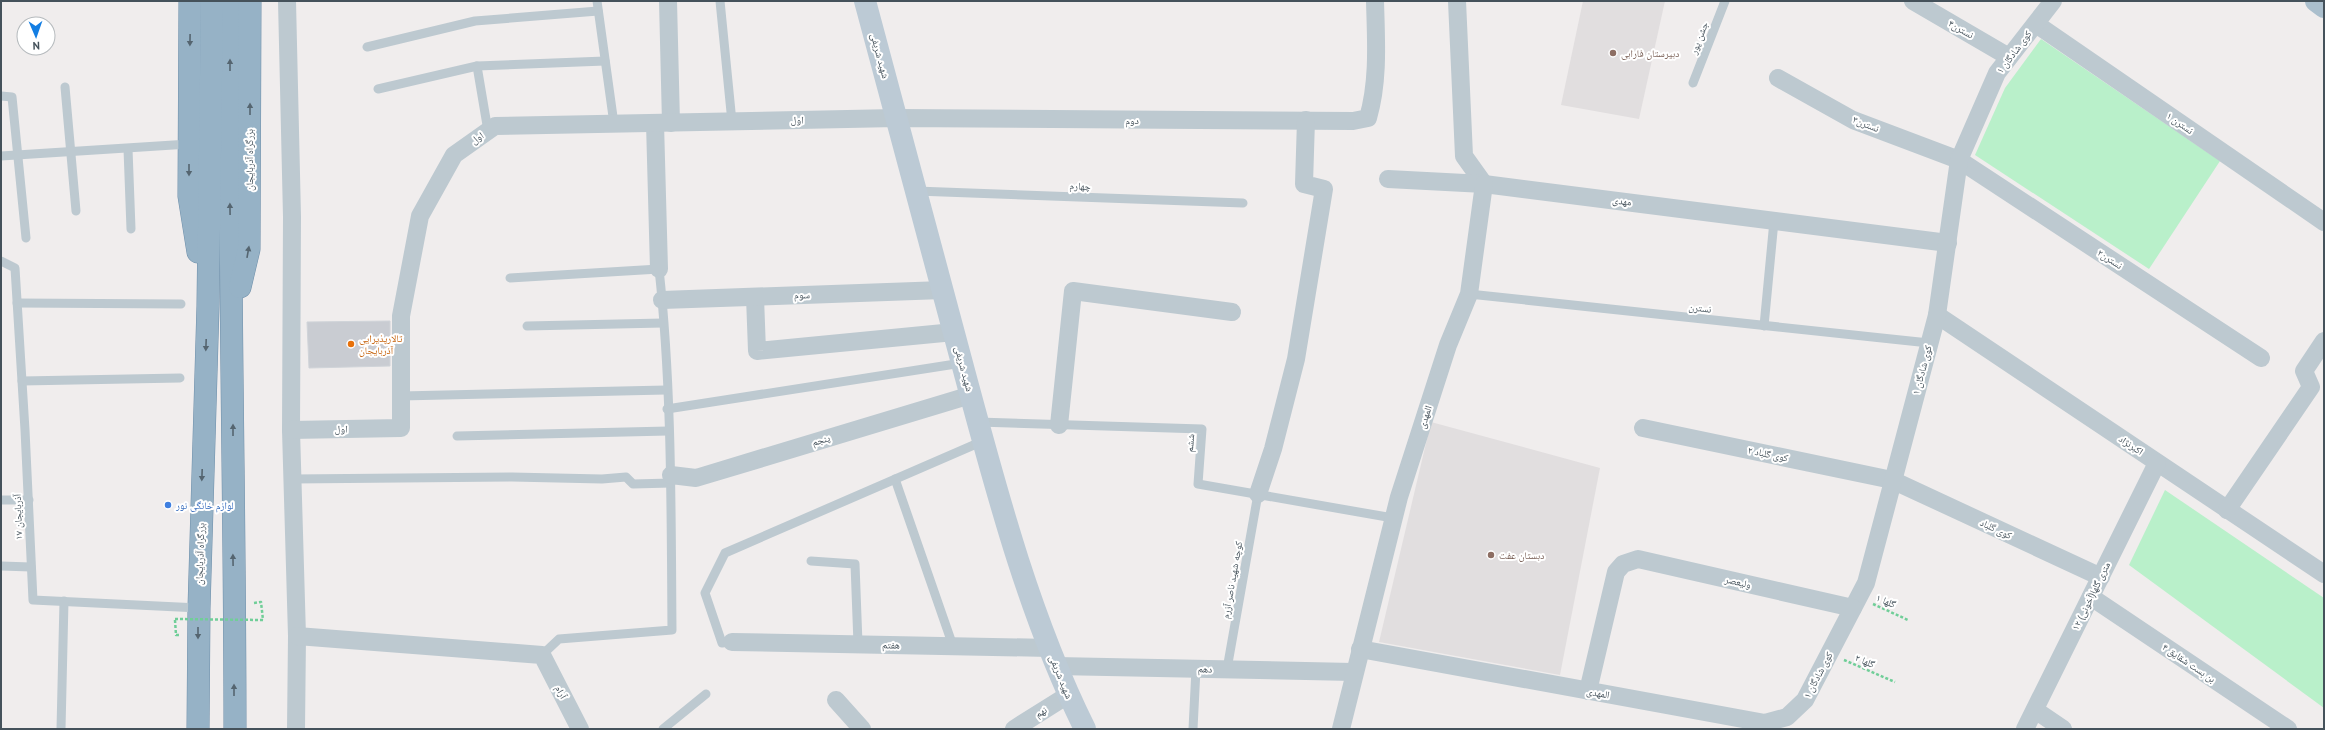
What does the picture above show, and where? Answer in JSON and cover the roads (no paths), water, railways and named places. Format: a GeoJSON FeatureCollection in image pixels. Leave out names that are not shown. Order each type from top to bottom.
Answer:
{"type":"FeatureCollection","features":[{"type":"Feature","properties":{"kind":"highway","name":"بزرگراه آذربایجان"},"geometry":{"type":"LineString","coordinates":[[190,1],[189,196],[208,306]]}},
{"type":"Feature","properties":{"kind":"highway","name":"بزرگراه آذربایجان"},"geometry":{"type":"LineString","coordinates":[[198,729],[198,608],[208,306],[212,1]]}},
{"type":"Feature","properties":{"kind":"highway","name":"بزرگراه آذربایجان"},"geometry":{"type":"LineString","coordinates":[[230,1],[229,167],[237,728]]}},
{"type":"Feature","properties":{"kind":"highway","name":"بزرگراه آذربایجان"},"geometry":{"type":"LineString","coordinates":[[232,318],[249,249],[250,1]]}},
{"type":"Feature","properties":{"kind":"main road","name":"شهید شریفی"},"geometry":{"type":"LineString","coordinates":[[865,1],[1002,511],[1053,657],[1068,695],[1085,729]]}},
{"type":"Feature","properties":{"kind":"main road"},"geometry":{"type":"LineString","coordinates":[[2316,1],[2324,7]]}},
{"type":"Feature","properties":{"kind":"street"},"geometry":{"type":"LineString","coordinates":[[287,1],[292,217],[290,430],[293,479],[297,636],[296,729]]}},
{"type":"Feature","properties":{"kind":"street"},"geometry":{"type":"LineString","coordinates":[[659,269],[668,1]]}},
{"type":"Feature","properties":{"kind":"street","name":"دوم"},"geometry":{"type":"LineString","coordinates":[[896,118],[1353,121],[1368,118],[1372,105],[1377,60],[1375,1]]}},
{"type":"Feature","properties":{"kind":"street"},"geometry":{"type":"LineString","coordinates":[[1457,1],[1464,156],[1484,184]]}},
{"type":"Feature","properties":{"kind":"street","name":"نسترن۴"},"geometry":{"type":"LineString","coordinates":[[1913,1],[2009,57]]}},
{"type":"Feature","properties":{"kind":"street","name":"کوی شادگان ۱"},"geometry":{"type":"LineString","coordinates":[[1763,726],[1787,717],[1805,700],[1866,583],[1892,480],[1937,315],[1959,160],[1997,73],[2053,1]]}},
{"type":"Feature","properties":{"kind":"street","name":"نسترن ۱"},"geometry":{"type":"LineString","coordinates":[[2036,24],[2324,222]]}},
{"type":"Feature","properties":{"kind":"street","name":"نسترن۳"},"geometry":{"type":"LineString","coordinates":[[1778,78],[1853,120],[1959,160]]}},
{"type":"Feature","properties":{"kind":"street","name":"اول"},"geometry":{"type":"LineString","coordinates":[[290,430],[401,428],[401,316],[420,216],[454,155],[495,126],[896,118]]}},
{"type":"Feature","properties":{"kind":"street"},"geometry":{"type":"LineString","coordinates":[[1258,494],[1273,449],[1296,359],[1324,188],[1304,184],[1306,120]]}},
{"type":"Feature","properties":{"kind":"street","name":"نسترن۲"},"geometry":{"type":"LineString","coordinates":[[1959,160],[2261,358]]}},
{"type":"Feature","properties":{"kind":"street","name":"مهدی"},"geometry":{"type":"LineString","coordinates":[[1388,179],[1484,184],[1948,243]]}},
{"type":"Feature","properties":{"kind":"street","name":"المهدی"},"geometry":{"type":"LineString","coordinates":[[1341,729],[1353,672],[1394,518],[1448,345],[1469,294],[1484,184]]}},
{"type":"Feature","properties":{"kind":"street","name":"سوم"},"geometry":{"type":"LineString","coordinates":[[662,300],[942,290]]}},
{"type":"Feature","properties":{"kind":"street"},"geometry":{"type":"LineString","coordinates":[[1059,425],[1073,291],[1232,312]]}},
{"type":"Feature","properties":{"kind":"street"},"geometry":{"type":"LineString","coordinates":[[755,297],[757,351],[954,332]]}},
{"type":"Feature","properties":{"kind":"street","name":"اکبرنژاد"},"geometry":{"type":"LineString","coordinates":[[1937,315],[2324,574]]}},
{"type":"Feature","properties":{"kind":"street"},"geometry":{"type":"LineString","coordinates":[[2227,510],[2311,387],[2304,371],[2324,341]]}},
{"type":"Feature","properties":{"kind":"street","name":"پنجم"},"geometry":{"type":"LineString","coordinates":[[671,479],[696,478],[971,395]]}},
{"type":"Feature","properties":{"kind":"street","name":"کوی گلباد ۲"},"geometry":{"type":"LineString","coordinates":[[1643,428],[1892,480]]}},
{"type":"Feature","properties":{"kind":"street","name":"۱۲ متری گلها(آخونی)"},"geometry":{"type":"LineString","coordinates":[[2025,729],[2157,463]]}},
{"type":"Feature","properties":{"kind":"street","name":"کوی گلباد"},"geometry":{"type":"LineString","coordinates":[[1892,480],[2101,577]]}},
{"type":"Feature","properties":{"kind":"street","name":"ولیعصر"},"geometry":{"type":"LineString","coordinates":[[1588,691],[1616,572],[1623,564],[1638,559],[1855,603]]}},
{"type":"Feature","properties":{"kind":"street","name":"بن بست شقایق ۴"},"geometry":{"type":"LineString","coordinates":[[2091,597],[2288,729]]}},
{"type":"Feature","properties":{"kind":"street"},"geometry":{"type":"LineString","coordinates":[[297,636],[542,655]]}},
{"type":"Feature","properties":{"kind":"street","name":"هفتم"},"geometry":{"type":"LineString","coordinates":[[732,642],[953,646],[1053,657]]}},
{"type":"Feature","properties":{"kind":"street","name":"المهدی"},"geometry":{"type":"LineString","coordinates":[[1360,649],[1588,691],[1763,726]]}},
{"type":"Feature","properties":{"kind":"street","name":"آرام"},"geometry":{"type":"LineString","coordinates":[[542,655],[580,729]]}},
{"type":"Feature","properties":{"kind":"street","name":"دهم"},"geometry":{"type":"LineString","coordinates":[[1053,657],[1196,669],[1353,672]]}},
{"type":"Feature","properties":{"kind":"street","name":"نهم"},"geometry":{"type":"LineString","coordinates":[[1014,729],[1068,695]]}},
{"type":"Feature","properties":{"kind":"street"},"geometry":{"type":"LineString","coordinates":[[836,700],[862,729]]}},
{"type":"Feature","properties":{"kind":"street"},"geometry":{"type":"LineString","coordinates":[[2035,710],[2063,729]]}},
{"type":"Feature","properties":{"kind":"lane"},"geometry":{"type":"LineString","coordinates":[[597,1],[614,124]]}},
{"type":"Feature","properties":{"kind":"lane"},"geometry":{"type":"LineString","coordinates":[[720,1],[732,122]]}},
{"type":"Feature","properties":{"kind":"lane","name":"جشن پور"},"geometry":{"type":"LineString","coordinates":[[1693,83],[1724,1]]}},
{"type":"Feature","properties":{"kind":"lane"},"geometry":{"type":"LineString","coordinates":[[367,48],[475,21],[598,11]]}},
{"type":"Feature","properties":{"kind":"lane"},"geometry":{"type":"LineString","coordinates":[[378,89],[477,66],[605,62]]}},
{"type":"Feature","properties":{"kind":"lane"},"geometry":{"type":"LineString","coordinates":[[477,66],[488,131]]}},
{"type":"Feature","properties":{"kind":"lane"},"geometry":{"type":"LineString","coordinates":[[65,87],[72,152],[76,211]]}},
{"type":"Feature","properties":{"kind":"lane"},"geometry":{"type":"LineString","coordinates":[[1,96],[12,98],[16,156],[26,238]]}},
{"type":"Feature","properties":{"kind":"lane"},"geometry":{"type":"LineString","coordinates":[[1,156],[189,144]]}},
{"type":"Feature","properties":{"kind":"lane"},"geometry":{"type":"LineString","coordinates":[[128,149],[130,229]]}},
{"type":"Feature","properties":{"kind":"lane","name":"چهارم"},"geometry":{"type":"LineString","coordinates":[[916,191],[1243,203]]}},
{"type":"Feature","properties":{"kind":"lane"},"geometry":{"type":"LineString","coordinates":[[1764,326],[1774,221]]}},
{"type":"Feature","properties":{"kind":"lane","name":"آذربایجان ۱۷"},"geometry":{"type":"LineString","coordinates":[[1,261],[15,268],[33,600],[198,608]]}},
{"type":"Feature","properties":{"kind":"lane"},"geometry":{"type":"LineString","coordinates":[[510,278],[659,269],[662,300],[671,479],[672,630],[559,639],[542,655]]}},
{"type":"Feature","properties":{"kind":"lane","name":"نسترن"},"geometry":{"type":"LineString","coordinates":[[1469,294],[1929,343]]}},
{"type":"Feature","properties":{"kind":"lane"},"geometry":{"type":"LineString","coordinates":[[18,303],[181,304]]}},
{"type":"Feature","properties":{"kind":"lane"},"geometry":{"type":"LineString","coordinates":[[527,326],[663,323]]}},
{"type":"Feature","properties":{"kind":"lane"},"geometry":{"type":"LineString","coordinates":[[667,409],[962,363]]}},
{"type":"Feature","properties":{"kind":"lane"},"geometry":{"type":"LineString","coordinates":[[22,382],[180,378]]}},
{"type":"Feature","properties":{"kind":"lane"},"geometry":{"type":"LineString","coordinates":[[401,396],[666,390]]}},
{"type":"Feature","properties":{"kind":"lane","name":"ششم"},"geometry":{"type":"LineString","coordinates":[[981,432],[1059,425],[1202,429],[1198,484],[1394,518]]}},
{"type":"Feature","properties":{"kind":"lane"},"geometry":{"type":"LineString","coordinates":[[457,436],[668,431]]}},
{"type":"Feature","properties":{"kind":"lane"},"geometry":{"type":"LineString","coordinates":[[732,642],[722,644],[705,593],[725,553],[895,479],[981,432]]}},
{"type":"Feature","properties":{"kind":"lane"},"geometry":{"type":"LineString","coordinates":[[293,479],[512,477],[602,479],[626,477],[633,484],[671,479]]}},
{"type":"Feature","properties":{"kind":"lane"},"geometry":{"type":"LineString","coordinates":[[895,479],[953,646]]}},
{"type":"Feature","properties":{"kind":"lane","name":"کوچه شهید ناصر آزرم"},"geometry":{"type":"LineString","coordinates":[[1227,669],[1258,494]]}},
{"type":"Feature","properties":{"kind":"lane"},"geometry":{"type":"LineString","coordinates":[[1,500],[28,500]]}},
{"type":"Feature","properties":{"kind":"lane"},"geometry":{"type":"LineString","coordinates":[[811,561],[855,564],[858,644]]}},
{"type":"Feature","properties":{"kind":"lane"},"geometry":{"type":"LineString","coordinates":[[1,566],[31,566]]}},
{"type":"Feature","properties":{"kind":"lane"},"geometry":{"type":"LineString","coordinates":[[61,729],[64,601]]}},
{"type":"Feature","properties":{"kind":"lane"},"geometry":{"type":"LineString","coordinates":[[1193,729],[1196,669]]}},
{"type":"Feature","properties":{"kind":"lane"},"geometry":{"type":"LineString","coordinates":[[663,729],[706,694]]}},
{"type":"Feature","properties":{"kind":"place","name":"دبیرستان فارابی"},"geometry":{"type":"Point","coordinates":[1613,53]}},
{"type":"Feature","properties":{"kind":"place","name":"تالارپذیرایی آذربایجان"},"geometry":{"type":"Point","coordinates":[351,344]}},
{"type":"Feature","properties":{"kind":"place","name":"لوازم خانگی نور"},"geometry":{"type":"Point","coordinates":[168,505]}},
{"type":"Feature","properties":{"kind":"place","name":"دبستان عفت"},"geometry":{"type":"Point","coordinates":[1491,555]}}]}
